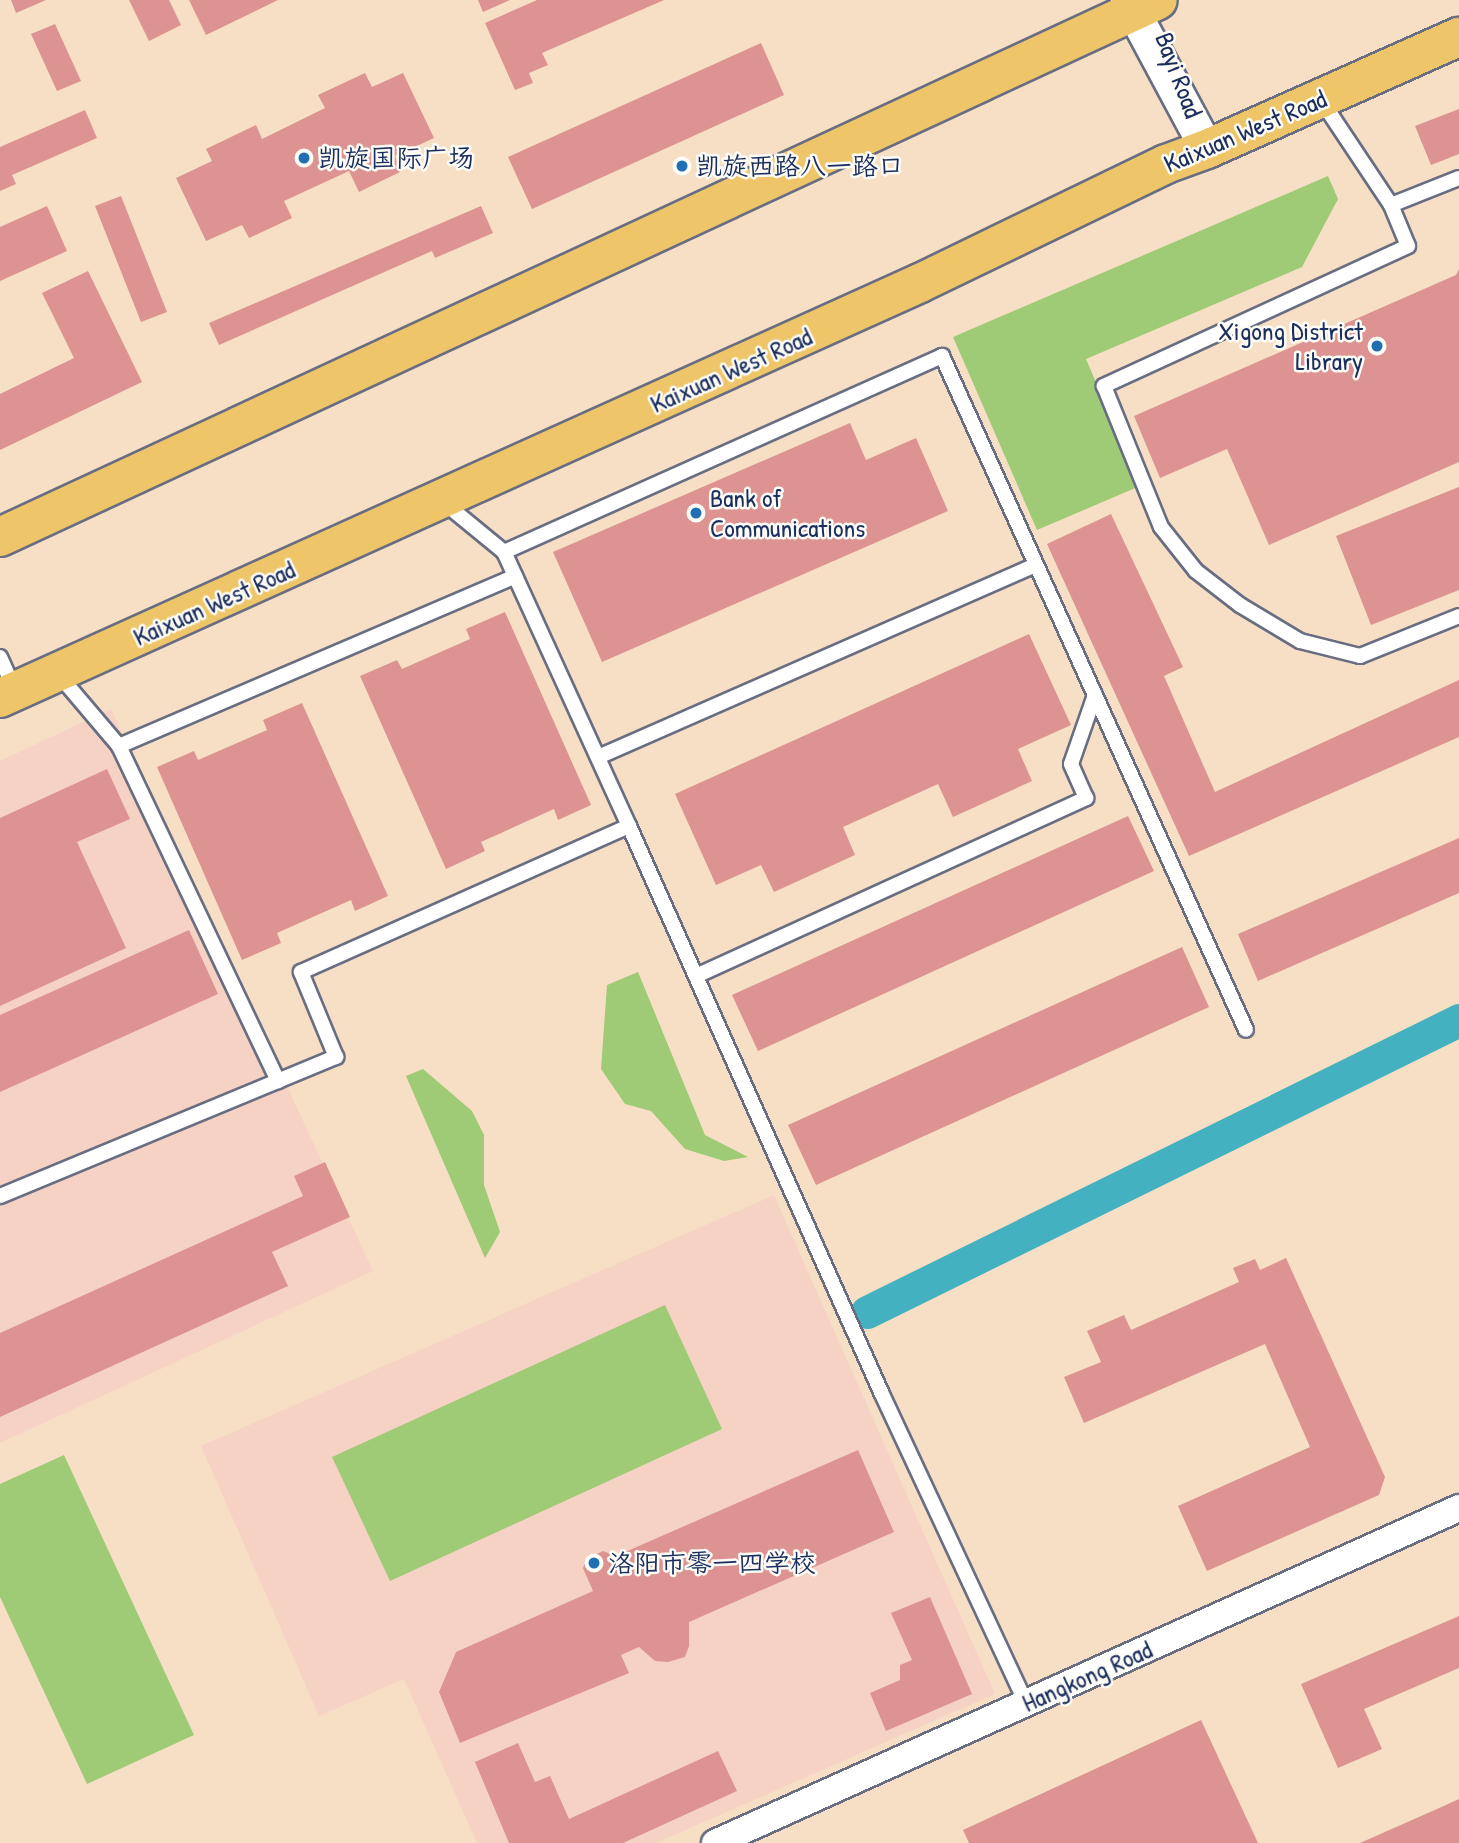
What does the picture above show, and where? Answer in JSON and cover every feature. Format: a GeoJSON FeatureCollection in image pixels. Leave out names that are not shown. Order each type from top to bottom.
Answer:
{"type":"FeatureCollection","features":[{"type":"Feature","properties":{"kind":"main road"},"geometry":{"type":"LineString","coordinates":[[0,537],[1144,3]]}},
{"type":"Feature","properties":{"kind":"main road","name":"Kaixuan West Road"},"geometry":{"type":"LineString","coordinates":[[8,695],[920,284],[1166,164],[1207,149],[1459,37]]}},
{"type":"Feature","properties":{"kind":"street","name":"Bayi Road"},"geometry":{"type":"LineString","coordinates":[[1144,3],[1207,149]]}},
{"type":"Feature","properties":{"kind":"street","name":"Hangkong Road"},"geometry":{"type":"LineString","coordinates":[[715,1843],[1459,1508]]}},
{"type":"Feature","properties":{"kind":"lane"},"geometry":{"type":"LineString","coordinates":[[1321,99],[1391,205],[1408,246],[1104,386],[1161,527],[1196,571],[1240,605],[1300,640],[1360,656],[1459,616]]}},
{"type":"Feature","properties":{"kind":"lane"},"geometry":{"type":"LineString","coordinates":[[1391,205],[1459,178]]}},
{"type":"Feature","properties":{"kind":"lane"},"geometry":{"type":"LineString","coordinates":[[504,552],[942,356],[1246,1030]]}},
{"type":"Feature","properties":{"kind":"lane"},"geometry":{"type":"LineString","coordinates":[[442,501],[504,552],[881,1392],[1026,1703]]}},
{"type":"Feature","properties":{"kind":"lane"},"geometry":{"type":"LineString","coordinates":[[598,757],[1036,565]]}},
{"type":"Feature","properties":{"kind":"lane"},"geometry":{"type":"LineString","coordinates":[[119,746],[515,576]]}},
{"type":"Feature","properties":{"kind":"lane"},"geometry":{"type":"LineString","coordinates":[[0,657],[8,695]]}},
{"type":"Feature","properties":{"kind":"lane"},"geometry":{"type":"LineString","coordinates":[[57,673],[119,746],[278,1081]]}},
{"type":"Feature","properties":{"kind":"lane"},"geometry":{"type":"LineString","coordinates":[[696,976],[1086,797],[1071,764],[1095,695]]}},
{"type":"Feature","properties":{"kind":"lane"},"geometry":{"type":"LineString","coordinates":[[0,1196],[337,1057],[301,972],[629,826]]}},
{"type":"Feature","properties":{"kind":"shaded area"},"geometry":{"type":"Polygon","coordinates":[[[111,709],[373,1271],[0,1443],[0,761],[111,709]]]}},
{"type":"Feature","properties":{"kind":"shaded area","name":"洛阳市零一四学校"},"geometry":{"type":"Polygon","coordinates":[[[774,1195],[995,1694],[656,1843],[477,1843],[404,1679],[319,1716],[201,1446],[774,1195]]]}},
{"type":"Feature","properties":{"kind":"green space"},"geometry":{"type":"Polygon","coordinates":[[[1328,176],[1338,199],[1302,267],[1086,359],[1140,486],[1037,530],[953,337],[1328,176]]]}},
{"type":"Feature","properties":{"kind":"green space"},"geometry":{"type":"Polygon","coordinates":[[[638,972],[705,1135],[748,1157],[724,1161],[685,1149],[651,1111],[625,1104],[601,1069],[607,985],[638,972]]]}},
{"type":"Feature","properties":{"kind":"green space"},"geometry":{"type":"Polygon","coordinates":[[[423,1069],[472,1111],[484,1135],[484,1185],[500,1232],[485,1258],[406,1076],[423,1069]]]}},
{"type":"Feature","properties":{"kind":"green space"},"geometry":{"type":"Polygon","coordinates":[[[665,1305],[722,1429],[390,1581],[332,1457],[665,1305]]]}},
{"type":"Feature","properties":{"kind":"green space"},"geometry":{"type":"Polygon","coordinates":[[[64,1455],[194,1735],[87,1784],[0,1597],[0,1484],[64,1455]]]}},
{"type":"Feature","properties":{"kind":"building"},"geometry":{"type":"Polygon","coordinates":[[[11,0],[46,0],[16,13],[11,0]]]}},
{"type":"Feature","properties":{"kind":"building"},"geometry":{"type":"Polygon","coordinates":[[[129,0],[169,0],[181,25],[149,41],[129,0]]]}},
{"type":"Feature","properties":{"kind":"building"},"geometry":{"type":"Polygon","coordinates":[[[189,0],[278,0],[206,35],[189,0]]]}},
{"type":"Feature","properties":{"kind":"building"},"geometry":{"type":"Polygon","coordinates":[[[478,0],[510,0],[483,12],[478,0]]]}},
{"type":"Feature","properties":{"kind":"building"},"geometry":{"type":"Polygon","coordinates":[[[537,0],[664,0],[542,53],[548,65],[529,73],[533,83],[515,90],[485,23],[537,0]]]}},
{"type":"Feature","properties":{"kind":"building"},"geometry":{"type":"Polygon","coordinates":[[[55,24],[81,81],[57,91],[31,34],[55,24]]]}},
{"type":"Feature","properties":{"kind":"building"},"geometry":{"type":"Polygon","coordinates":[[[761,43],[784,95],[532,209],[508,157],[761,43]]]}},
{"type":"Feature","properties":{"kind":"building","name":"凯旋国际广场"},"geometry":{"type":"Polygon","coordinates":[[[365,73],[372,87],[403,73],[434,138],[395,156],[402,171],[359,192],[349,171],[284,201],[292,218],[249,238],[242,225],[206,241],[176,178],[212,161],[206,149],[256,125],[262,139],[325,108],[318,95],[365,73]]]}},
{"type":"Feature","properties":{"kind":"building"},"geometry":{"type":"Polygon","coordinates":[[[1459,109],[1459,154],[1431,165],[1415,126],[1459,109]]]}},
{"type":"Feature","properties":{"kind":"building"},"geometry":{"type":"Polygon","coordinates":[[[85,110],[97,138],[12,175],[16,184],[0,191],[0,147],[85,110]]]}},
{"type":"Feature","properties":{"kind":"building"},"geometry":{"type":"Polygon","coordinates":[[[121,196],[167,312],[141,322],[95,206],[121,196]]]}},
{"type":"Feature","properties":{"kind":"building"},"geometry":{"type":"Polygon","coordinates":[[[47,206],[67,251],[0,281],[0,227],[47,206]]]}},
{"type":"Feature","properties":{"kind":"building"},"geometry":{"type":"Polygon","coordinates":[[[481,206],[493,233],[435,258],[432,251],[219,345],[209,323],[481,206]]]}},
{"type":"Feature","properties":{"kind":"building","name":"Xigong District Library"},"geometry":{"type":"Polygon","coordinates":[[[1459,269],[1459,462],[1269,545],[1227,449],[1160,478],[1134,416],[1456,275],[1459,269]]]}},
{"type":"Feature","properties":{"kind":"building"},"geometry":{"type":"Polygon","coordinates":[[[88,271],[142,382],[0,450],[0,394],[74,358],[42,293],[88,271]]]}},
{"type":"Feature","properties":{"kind":"building"},"geometry":{"type":"Polygon","coordinates":[[[850,423],[866,460],[916,438],[948,511],[602,662],[553,552],[850,423]]]}},
{"type":"Feature","properties":{"kind":"building"},"geometry":{"type":"Polygon","coordinates":[[[1459,487],[1459,590],[1371,625],[1336,536],[1459,487]]]}},
{"type":"Feature","properties":{"kind":"building"},"geometry":{"type":"Polygon","coordinates":[[[1111,514],[1183,667],[1164,676],[1215,792],[1459,680],[1459,737],[1189,856],[1047,544],[1111,514]]]}},
{"type":"Feature","properties":{"kind":"building"},"geometry":{"type":"Polygon","coordinates":[[[505,612],[591,805],[558,820],[554,809],[481,842],[485,851],[446,869],[360,676],[397,660],[402,669],[470,639],[466,629],[505,612]]]}},
{"type":"Feature","properties":{"kind":"building"},"geometry":{"type":"Polygon","coordinates":[[[1029,634],[1071,725],[1018,749],[1032,781],[953,817],[938,784],[843,827],[855,855],[774,892],[761,865],[716,885],[675,794],[1029,634]]]}},
{"type":"Feature","properties":{"kind":"building"},"geometry":{"type":"Polygon","coordinates":[[[302,703],[388,896],[355,911],[351,900],[277,933],[281,943],[242,960],[157,767],[194,751],[198,760],[267,730],[263,720],[302,703]]]}},
{"type":"Feature","properties":{"kind":"building"},"geometry":{"type":"Polygon","coordinates":[[[107,769],[130,819],[77,842],[126,948],[0,1006],[0,818],[107,769]]]}},
{"type":"Feature","properties":{"kind":"building"},"geometry":{"type":"Polygon","coordinates":[[[1128,816],[1154,871],[758,1051],[732,995],[1128,816]]]}},
{"type":"Feature","properties":{"kind":"building"},"geometry":{"type":"Polygon","coordinates":[[[1459,838],[1459,893],[1258,981],[1238,934],[1459,838]]]}},
{"type":"Feature","properties":{"kind":"building"},"geometry":{"type":"Polygon","coordinates":[[[189,930],[218,994],[0,1092],[0,1015],[189,930]]]}},
{"type":"Feature","properties":{"kind":"building"},"geometry":{"type":"Polygon","coordinates":[[[1182,947],[1209,1007],[816,1185],[788,1125],[1182,947]]]}},
{"type":"Feature","properties":{"kind":"building"},"geometry":{"type":"Polygon","coordinates":[[[325,1162],[350,1217],[272,1252],[288,1286],[0,1417],[0,1333],[303,1196],[294,1176],[325,1162]]]}},
{"type":"Feature","properties":{"kind":"building"},"geometry":{"type":"Polygon","coordinates":[[[1286,1258],[1385,1477],[1379,1495],[1207,1571],[1178,1506],[1310,1447],[1265,1344],[1084,1423],[1064,1377],[1101,1362],[1087,1331],[1124,1315],[1131,1330],[1239,1282],[1233,1268],[1255,1259],[1260,1270],[1286,1258]]]}},
{"type":"Feature","properties":{"kind":"building"},"geometry":{"type":"Polygon","coordinates":[[[858,1450],[894,1532],[689,1622],[689,1646],[685,1657],[668,1662],[655,1661],[639,1647],[621,1655],[629,1673],[460,1743],[439,1692],[456,1652],[593,1591],[583,1568],[587,1559],[603,1551],[616,1556],[858,1450]]]}},
{"type":"Feature","properties":{"kind":"building"},"geometry":{"type":"Polygon","coordinates":[[[930,1597],[972,1694],[886,1731],[870,1693],[900,1680],[900,1665],[912,1660],[891,1613],[930,1597]]]}},
{"type":"Feature","properties":{"kind":"building"},"geometry":{"type":"Polygon","coordinates":[[[1459,1616],[1459,1668],[1364,1709],[1382,1749],[1338,1768],[1301,1684],[1459,1616]]]}},
{"type":"Feature","properties":{"kind":"building"},"geometry":{"type":"Polygon","coordinates":[[[1201,1720],[1258,1843],[969,1843],[963,1830],[1201,1720]]]}},
{"type":"Feature","properties":{"kind":"building"},"geometry":{"type":"Polygon","coordinates":[[[518,1743],[535,1782],[550,1776],[569,1819],[718,1751],[737,1791],[623,1843],[509,1843],[475,1762],[518,1743]]]}},
{"type":"Feature","properties":{"kind":"building"},"geometry":{"type":"Polygon","coordinates":[[[1459,1799],[1459,1843],[1360,1843],[1437,1809],[1459,1799]]]}},
{"type":"Feature","properties":{"kind":"waterway"},"geometry":{"type":"LineString","coordinates":[[867,1312],[1459,1020]]}},
{"type":"Feature","properties":{"kind":"place","name":"凯旋国际广场"},"geometry":{"type":"Point","coordinates":[304,158]}},
{"type":"Feature","properties":{"kind":"place","name":"凯旋西路八一路口"},"geometry":{"type":"Point","coordinates":[682,166]}},
{"type":"Feature","properties":{"kind":"place","name":"Xigong District Library"},"geometry":{"type":"Point","coordinates":[1377,346]}},
{"type":"Feature","properties":{"kind":"place","name":"Bank of Communications"},"geometry":{"type":"Point","coordinates":[696,513]}},
{"type":"Feature","properties":{"kind":"place","name":"洛阳市零一四学校"},"geometry":{"type":"Point","coordinates":[594,1563]}}]}
